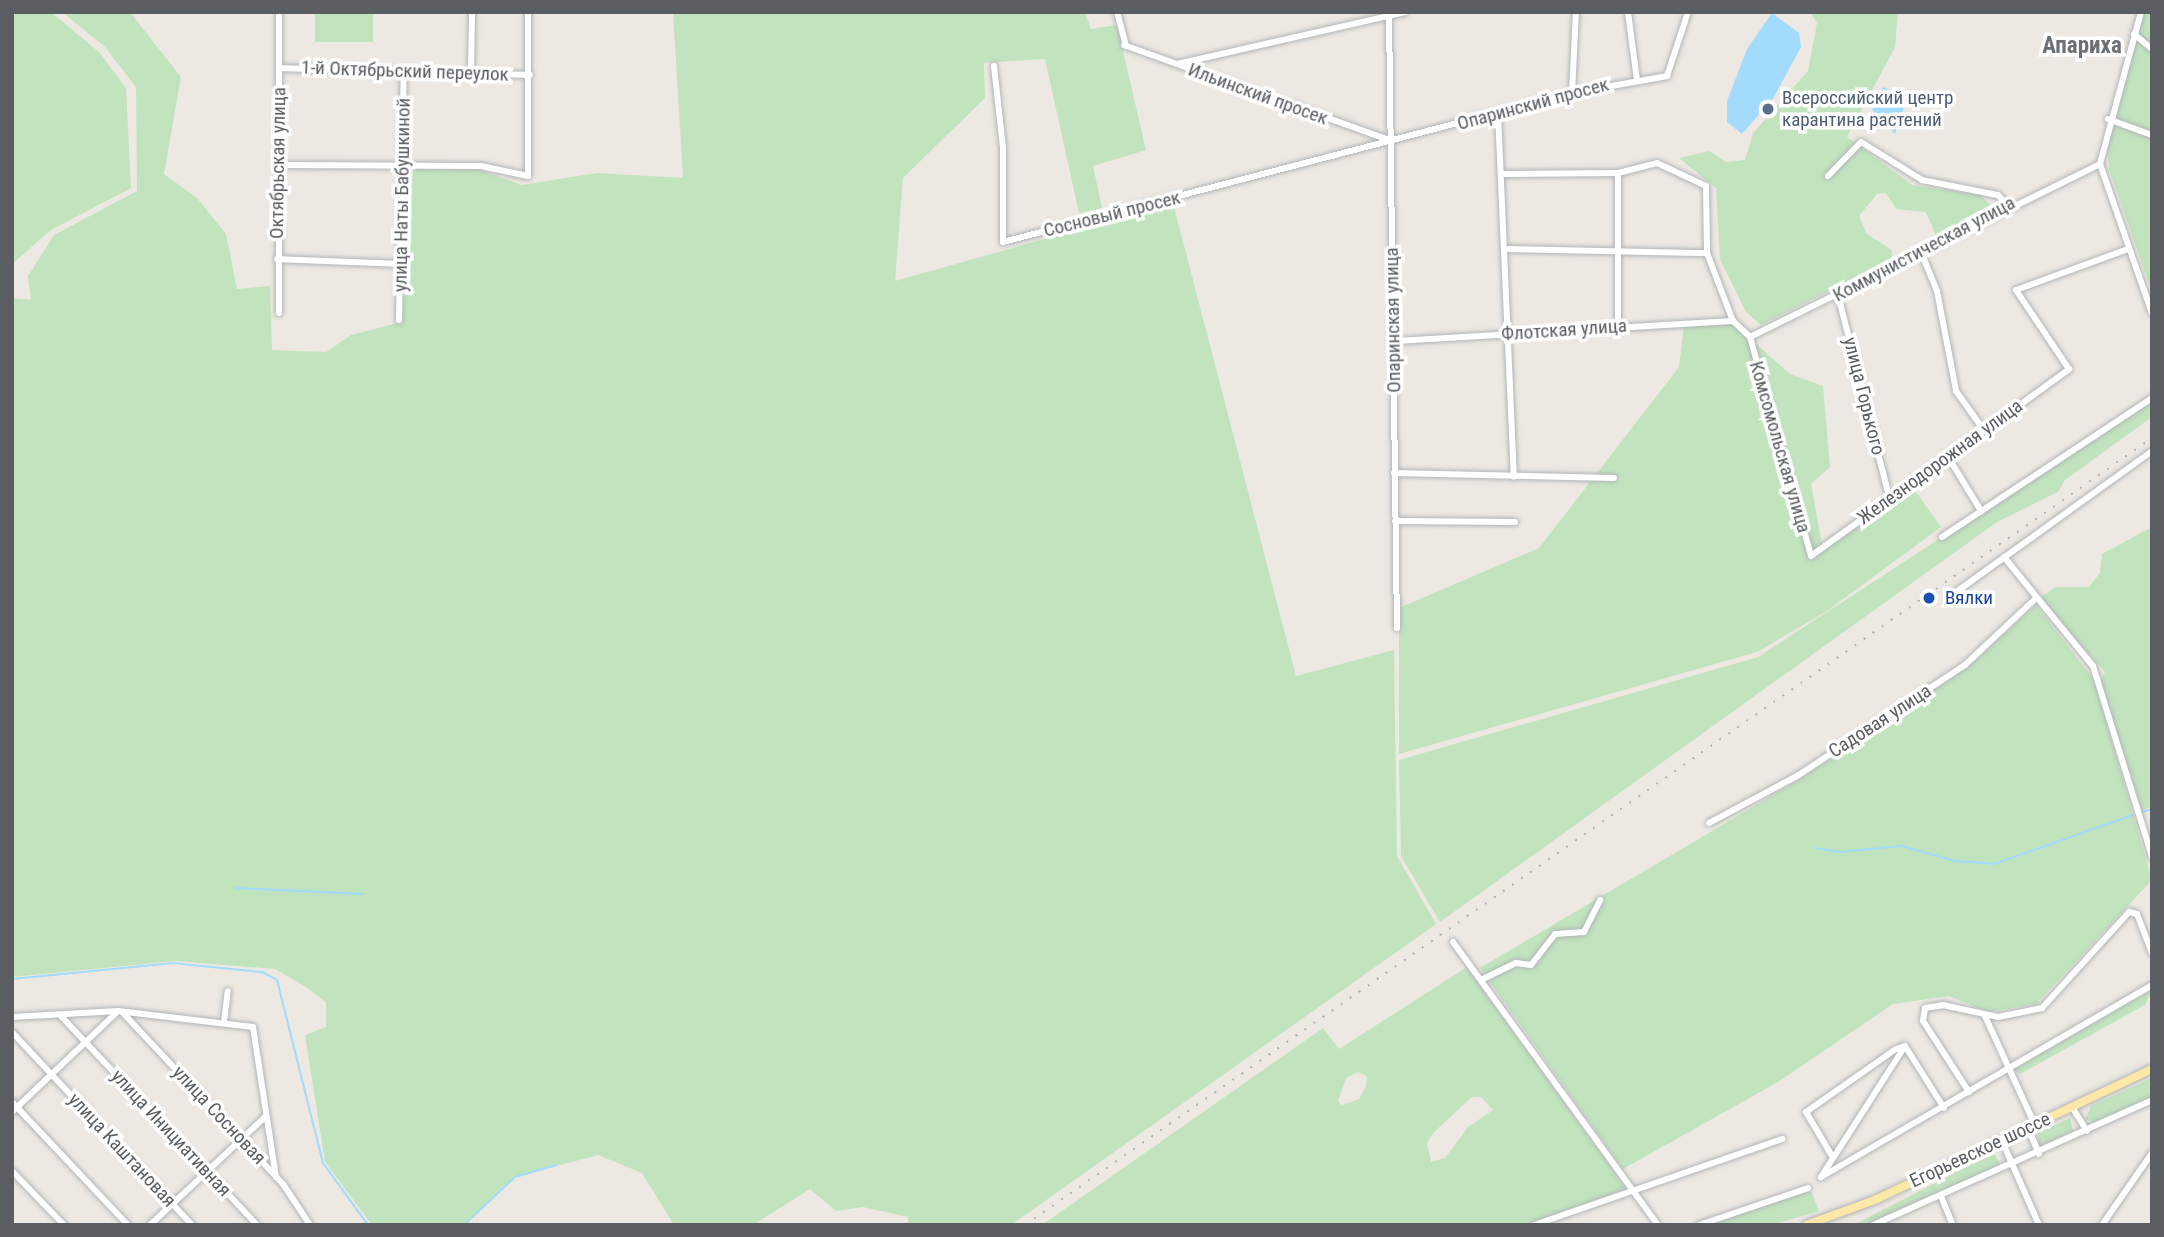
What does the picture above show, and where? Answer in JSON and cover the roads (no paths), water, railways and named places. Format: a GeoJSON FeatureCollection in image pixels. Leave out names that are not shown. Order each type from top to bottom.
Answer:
{"type":"FeatureCollection","features":[{"type":"Feature","properties":{"kind":"main road","name":"Егорьевское шоссе"},"geometry":{"type":"LineString","coordinates":[[1808,1224],[2002,1141],[2152,1069]]}},
{"type":"Feature","properties":{"kind":"street","name":"Октябрьская улица"},"geometry":{"type":"LineString","coordinates":[[279,12],[279,313]]}},
{"type":"Feature","properties":{"kind":"street"},"geometry":{"type":"LineString","coordinates":[[471,72],[472,12]]}},
{"type":"Feature","properties":{"kind":"street"},"geometry":{"type":"LineString","coordinates":[[278,165],[481,166],[528,176],[528,12]]}},
{"type":"Feature","properties":{"kind":"street","name":"Ильинский просек"},"geometry":{"type":"LineString","coordinates":[[1117,12],[1125,45],[1390,141]]}},
{"type":"Feature","properties":{"kind":"street"},"geometry":{"type":"LineString","coordinates":[[1175,64],[1405,12]]}},
{"type":"Feature","properties":{"kind":"street"},"geometry":{"type":"LineString","coordinates":[[1572,93],[1576,12]]}},
{"type":"Feature","properties":{"kind":"street"},"geometry":{"type":"LineString","coordinates":[[1628,12],[1637,80]]}},
{"type":"Feature","properties":{"kind":"street","name":"Опаринский просек"},"geometry":{"type":"LineString","coordinates":[[1390,141],[1673,69],[1688,12]]}},
{"type":"Feature","properties":{"kind":"street"},"geometry":{"type":"LineString","coordinates":[[2141,12],[2108,119],[2100,164],[2152,313]]}},
{"type":"Feature","properties":{"kind":"street","name":"Опаринская улица"},"geometry":{"type":"LineString","coordinates":[[1390,15],[1397,628]]}},
{"type":"Feature","properties":{"kind":"street"},"geometry":{"type":"LineString","coordinates":[[2134,34],[2152,49]]}},
{"type":"Feature","properties":{"kind":"street","name":"Сосновый просек"},"geometry":{"type":"LineString","coordinates":[[994,66],[1003,148],[1003,242],[1390,141]]}},
{"type":"Feature","properties":{"kind":"street","name":"1-й Октябрьский переулок"},"geometry":{"type":"LineString","coordinates":[[279,68],[530,75]]}},
{"type":"Feature","properties":{"kind":"street","name":"улица Наты Бабушкиной"},"geometry":{"type":"LineString","coordinates":[[399,320],[404,70]]}},
{"type":"Feature","properties":{"kind":"street"},"geometry":{"type":"LineString","coordinates":[[1498,113],[1509,249],[1514,477]]}},
{"type":"Feature","properties":{"kind":"street"},"geometry":{"type":"LineString","coordinates":[[2108,119],[2152,135]]}},
{"type":"Feature","properties":{"kind":"street"},"geometry":{"type":"LineString","coordinates":[[1828,176],[1861,142],[1922,180],[1998,195],[2007,205]]}},
{"type":"Feature","properties":{"kind":"street"},"geometry":{"type":"LineString","coordinates":[[1504,174],[1618,173],[1657,163],[1706,186],[1707,253],[1733,321],[1750,337]]}},
{"type":"Feature","properties":{"kind":"street","name":"Коммунистическая улица"},"geometry":{"type":"LineString","coordinates":[[1750,337],[1838,295],[2007,205],[2100,164]]}},
{"type":"Feature","properties":{"kind":"street"},"geometry":{"type":"LineString","coordinates":[[1618,173],[1618,326]]}},
{"type":"Feature","properties":{"kind":"street"},"geometry":{"type":"LineString","coordinates":[[1509,249],[1707,253]]}},
{"type":"Feature","properties":{"kind":"street","name":"Железнодорожная улица"},"geometry":{"type":"LineString","coordinates":[[1811,556],[1889,496],[2069,369],[2016,290],[2129,249]]}},
{"type":"Feature","properties":{"kind":"street"},"geometry":{"type":"LineString","coordinates":[[1921,252],[1937,291],[1956,391],[1983,429]]}},
{"type":"Feature","properties":{"kind":"street"},"geometry":{"type":"LineString","coordinates":[[277,260],[400,264]]}},
{"type":"Feature","properties":{"kind":"street","name":"улица Горького"},"geometry":{"type":"LineString","coordinates":[[1838,295],[1889,496]]}},
{"type":"Feature","properties":{"kind":"street","name":"Флотская улица"},"geometry":{"type":"LineString","coordinates":[[1395,341],[1733,321]]}},
{"type":"Feature","properties":{"kind":"street","name":"Комсомольская улица"},"geometry":{"type":"LineString","coordinates":[[1750,337],[1811,556]]}},
{"type":"Feature","properties":{"kind":"street"},"geometry":{"type":"LineString","coordinates":[[1942,537],[2152,398]]}},
{"type":"Feature","properties":{"kind":"street"},"geometry":{"type":"LineString","coordinates":[[1956,592],[2152,451]]}},
{"type":"Feature","properties":{"kind":"street"},"geometry":{"type":"LineString","coordinates":[[1947,455],[1981,511]]}},
{"type":"Feature","properties":{"kind":"street"},"geometry":{"type":"LineString","coordinates":[[1394,474],[1614,478]]}},
{"type":"Feature","properties":{"kind":"street"},"geometry":{"type":"LineString","coordinates":[[1395,521],[1515,522]]}},
{"type":"Feature","properties":{"kind":"street"},"geometry":{"type":"LineString","coordinates":[[2004,557],[2035,599],[2093,666],[2152,857]]}},
{"type":"Feature","properties":{"kind":"street","name":"Садовая улица"},"geometry":{"type":"LineString","coordinates":[[1709,823],[1797,776],[1965,665],[2035,599]]}},
{"type":"Feature","properties":{"kind":"street"},"geometry":{"type":"LineString","coordinates":[[1483,979],[1516,963],[1531,965],[1555,934],[1584,932],[1600,901]]}},
{"type":"Feature","properties":{"kind":"street"},"geometry":{"type":"LineString","coordinates":[[1969,1092],[1922,1012],[1943,1005],[1985,1016],[2017,1016],[2051,1002],[2081,959],[2129,912],[2137,914],[2152,953]]}},
{"type":"Feature","properties":{"kind":"street"},"geometry":{"type":"LineString","coordinates":[[1453,942],[1483,979],[1658,1225]]}},
{"type":"Feature","properties":{"kind":"street"},"geometry":{"type":"LineString","coordinates":[[1905,1046],[1821,1177],[2152,985]]}},
{"type":"Feature","properties":{"kind":"street"},"geometry":{"type":"LineString","coordinates":[[224,1022],[228,991]]}},
{"type":"Feature","properties":{"kind":"street"},"geometry":{"type":"LineString","coordinates":[[120,1011],[14,1107],[128,1225]]}},
{"type":"Feature","properties":{"kind":"street"},"geometry":{"type":"LineString","coordinates":[[12,1017],[120,1011],[253,1027],[276,1177]]}},
{"type":"Feature","properties":{"kind":"street","name":"улица Сосновая"},"geometry":{"type":"LineString","coordinates":[[120,1011],[242,1138],[276,1177],[310,1225]]}},
{"type":"Feature","properties":{"kind":"street","name":"улица Инициативная"},"geometry":{"type":"LineString","coordinates":[[60,1015],[257,1225]]}},
{"type":"Feature","properties":{"kind":"street"},"geometry":{"type":"LineString","coordinates":[[1985,1016],[2010,1069],[2039,1154]]}},
{"type":"Feature","properties":{"kind":"street","name":"улица Каштановая"},"geometry":{"type":"LineString","coordinates":[[12,1032],[192,1225]]}},
{"type":"Feature","properties":{"kind":"street"},"geometry":{"type":"LineString","coordinates":[[1905,1046],[1944,1108]]}},
{"type":"Feature","properties":{"kind":"street"},"geometry":{"type":"LineString","coordinates":[[1832,1156],[1807,1112],[1905,1046]]}},
{"type":"Feature","properties":{"kind":"street"},"geometry":{"type":"LineString","coordinates":[[1873,1225],[2014,1166],[2152,1100]]}},
{"type":"Feature","properties":{"kind":"street"},"geometry":{"type":"LineString","coordinates":[[2072,1107],[2087,1131]]}},
{"type":"Feature","properties":{"kind":"street"},"geometry":{"type":"LineString","coordinates":[[150,1225],[265,1117]]}},
{"type":"Feature","properties":{"kind":"street"},"geometry":{"type":"LineString","coordinates":[[1534,1225],[1783,1139]]}},
{"type":"Feature","properties":{"kind":"street"},"geometry":{"type":"LineString","coordinates":[[2002,1141],[2039,1225]]}},
{"type":"Feature","properties":{"kind":"street"},"geometry":{"type":"LineString","coordinates":[[2102,1225],[2152,1153]]}},
{"type":"Feature","properties":{"kind":"street"},"geometry":{"type":"LineString","coordinates":[[12,1171],[64,1225]]}},
{"type":"Feature","properties":{"kind":"street"},"geometry":{"type":"LineString","coordinates":[[1699,1225],[1808,1188]]}},
{"type":"Feature","properties":{"kind":"street"},"geometry":{"type":"LineString","coordinates":[[1941,1196],[1953,1225]]}},
{"type":"Feature","properties":{"kind":"water"},"geometry":{"type":"Polygon","coordinates":[[[1772,13],[1799,33],[1801,47],[1774,97],[1742,134],[1727,122],[1727,101],[1747,49],[1772,13]]]}},
{"type":"Feature","properties":{"kind":"water"},"geometry":{"type":"Polygon","coordinates":[[[1883,87],[1907,98],[1895,134],[1872,110],[1883,87]]]}},
{"type":"Feature","properties":{"kind":"waterway"},"geometry":{"type":"LineString","coordinates":[[2142,812],[2152,809]]}},
{"type":"Feature","properties":{"kind":"waterway"},"geometry":{"type":"LineString","coordinates":[[1815,848],[1840,852],[1902,846],[1955,861],[1994,864],[2133,815]]}},
{"type":"Feature","properties":{"kind":"waterway"},"geometry":{"type":"LineString","coordinates":[[236,888],[363,894]]}},
{"type":"Feature","properties":{"kind":"waterway"},"geometry":{"type":"LineString","coordinates":[[12,979],[173,963],[262,972],[277,980],[323,1163],[368,1225]]}},
{"type":"Feature","properties":{"kind":"waterway"},"geometry":{"type":"LineString","coordinates":[[464,1225],[515,1177],[556,1165]]}},
{"type":"Feature","properties":{"kind":"railway"},"geometry":{"type":"LineString","coordinates":[[1025,1225],[2152,438]]}},
{"type":"Feature","properties":{"kind":"place","name":"Всероссийский центр карантина растений"},"geometry":{"type":"Point","coordinates":[1768,109]}},
{"type":"Feature","properties":{"kind":"place","name":"Вялки"},"geometry":{"type":"Point","coordinates":[1929,598]}},
{"type":"Feature","properties":{"kind":"district","name":"Апариха"},"geometry":{"type":"Point","coordinates":[2082,46]}}]}
